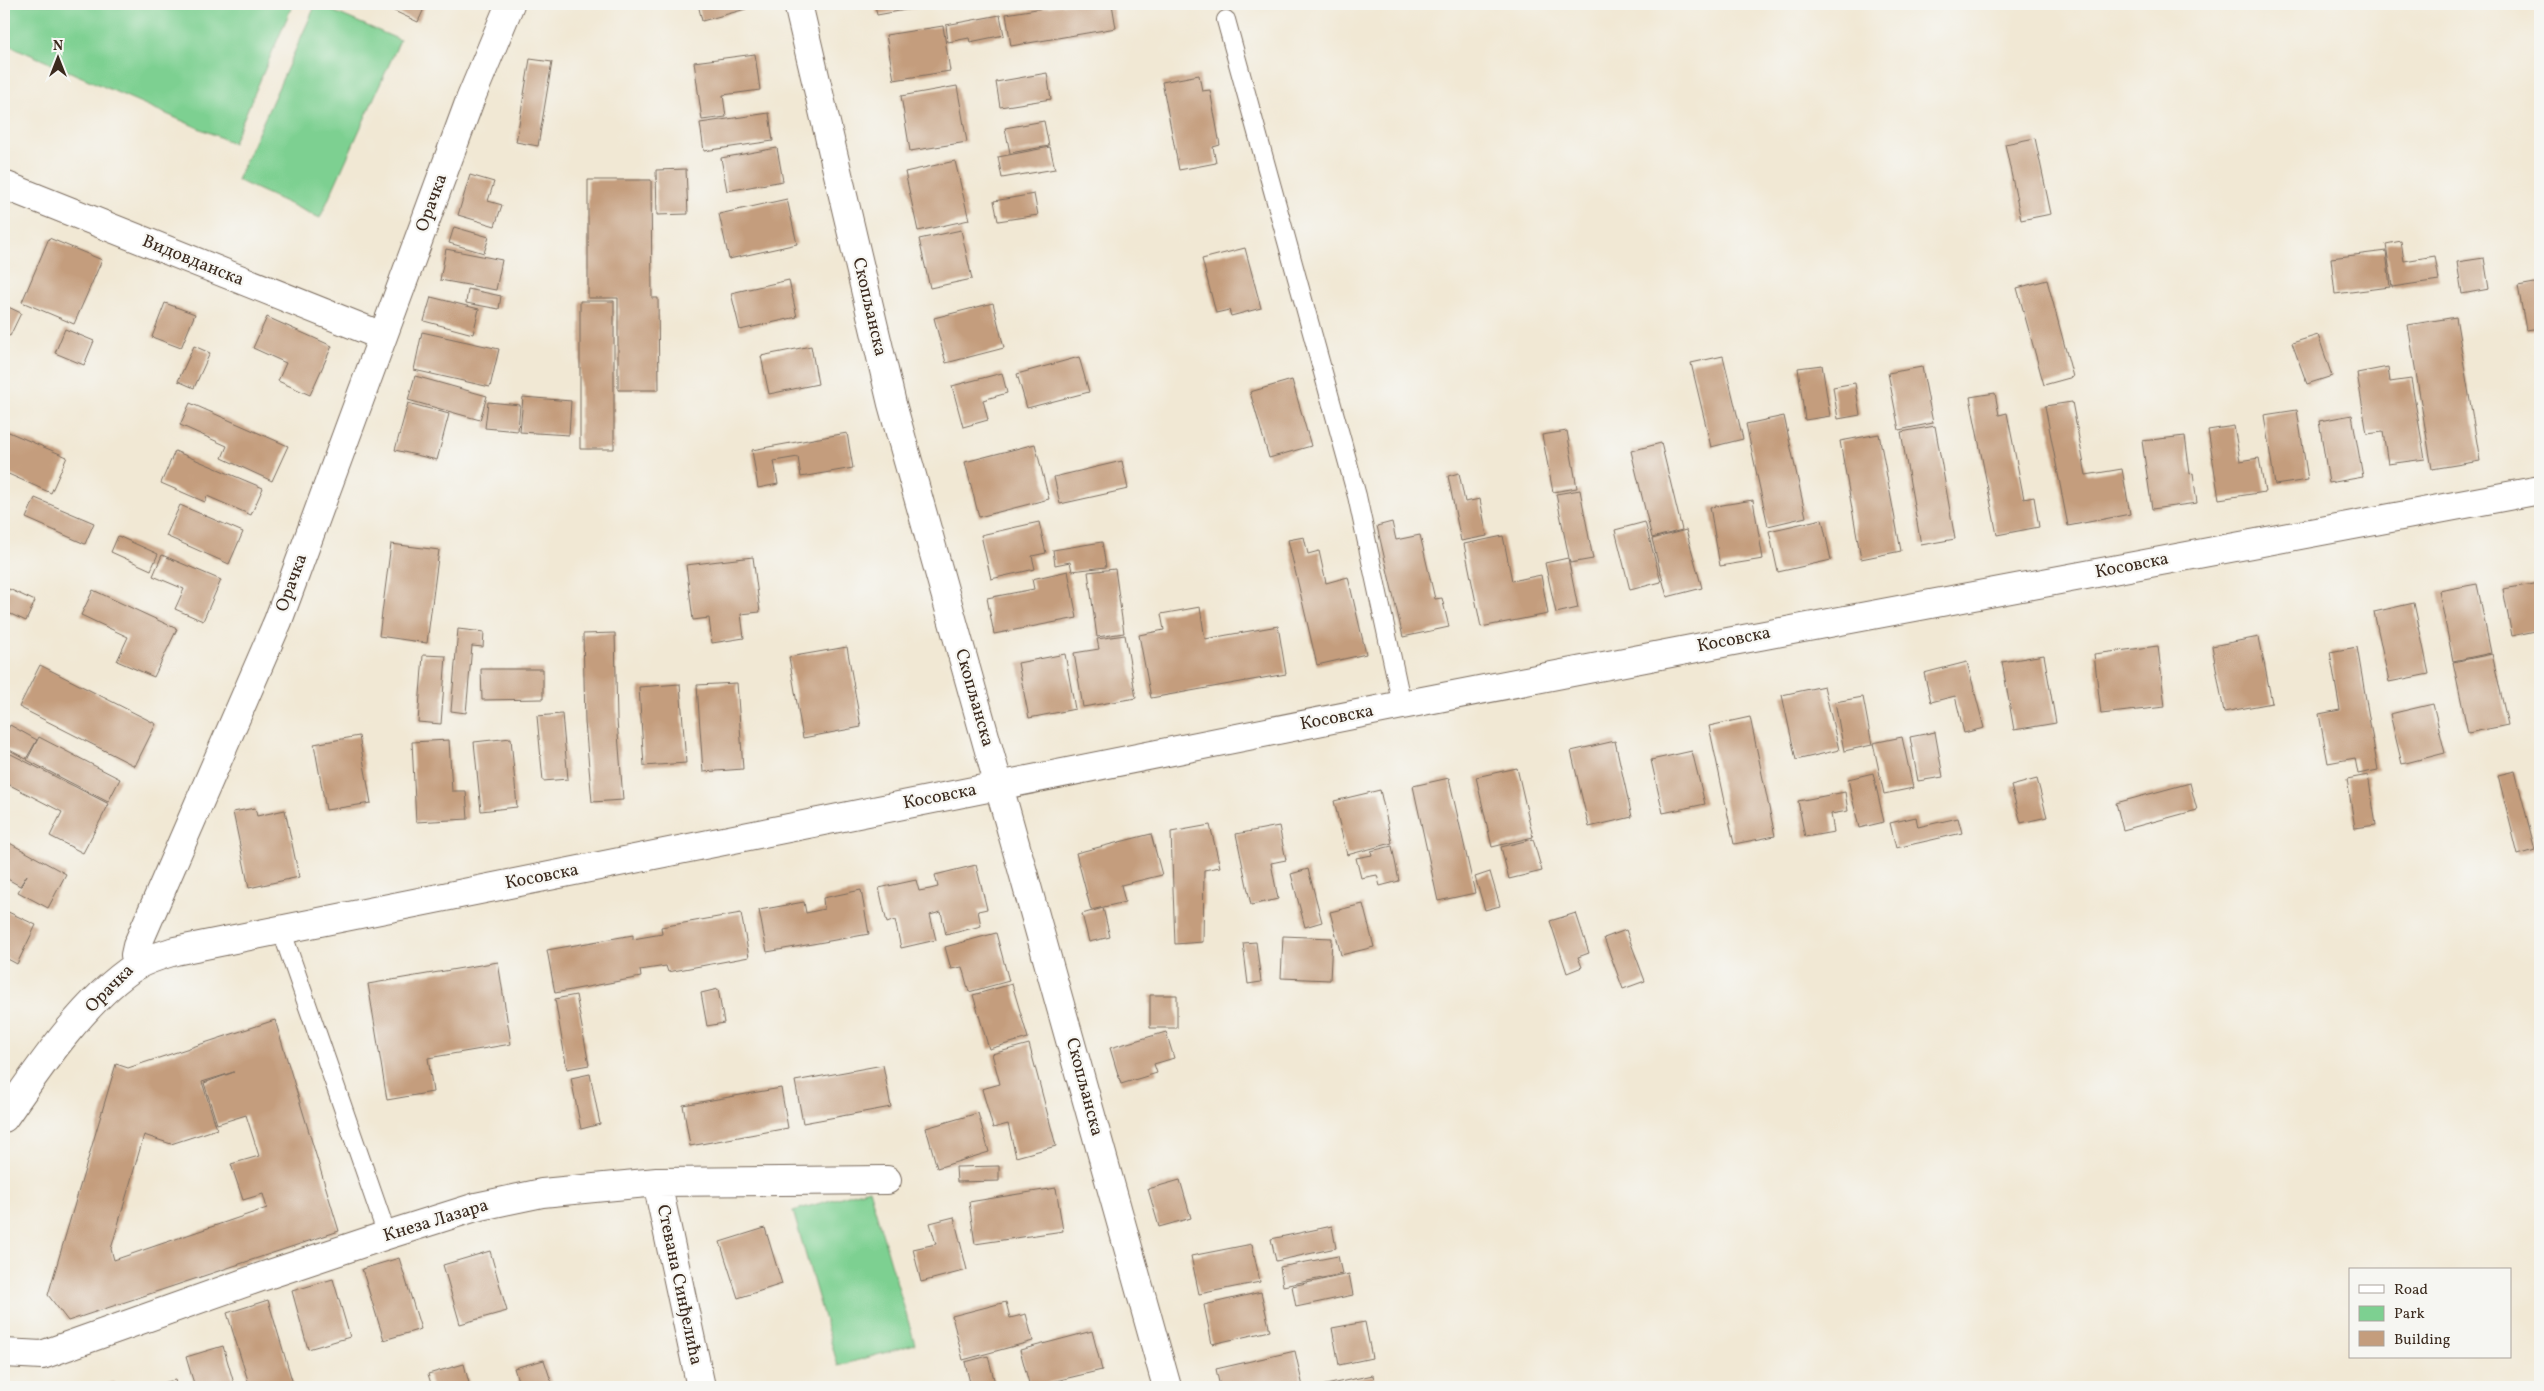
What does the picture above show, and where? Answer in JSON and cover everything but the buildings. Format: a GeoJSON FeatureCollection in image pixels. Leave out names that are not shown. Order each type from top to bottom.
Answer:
{"type":"FeatureCollection","features":[{"type":"Feature","properties":{"kind":"street","name":"Орачка"},"geometry":{"type":"LineString","coordinates":[[4,1118],[41,1066],[95,1001],[112,983],[138,965],[135,955],[137,946],[278,621],[470,100],[510,4]]}},
{"type":"Feature","properties":{"kind":"street","name":"Скопљанска"},"geometry":{"type":"LineString","coordinates":[[798,4],[892,404],[1167,1387]]}},
{"type":"Feature","properties":{"kind":"street","name":"Видовданска"},"geometry":{"type":"LineString","coordinates":[[4,185],[382,336]]}},
{"type":"Feature","properties":{"kind":"street","name":"Косовска"},"geometry":{"type":"LineString","coordinates":[[138,965],[175,951],[280,929],[1402,705],[1733,640],[2540,490]]}},
{"type":"Feature","properties":{"kind":"street","name":"Кнеза Лазара"},"geometry":{"type":"LineString","coordinates":[[4,1353],[42,1355],[261,1277],[387,1235],[476,1207],[542,1193],[657,1182],[887,1180]]}},
{"type":"Feature","properties":{"kind":"street","name":"Стевана Синђелића"},"geometry":{"type":"LineString","coordinates":[[657,1182],[701,1387]]}},
{"type":"Feature","properties":{"kind":"lane"},"geometry":{"type":"LineString","coordinates":[[1226,20],[1357,496],[1402,705]]}},
{"type":"Feature","properties":{"kind":"lane"},"geometry":{"type":"LineString","coordinates":[[280,929],[387,1235]]}},
{"type":"Feature","properties":{"kind":"green space"},"geometry":{"type":"Polygon","coordinates":[[[4,4],[293,4],[233,143],[4,43],[4,4]]]}},
{"type":"Feature","properties":{"kind":"green space"},"geometry":{"type":"Polygon","coordinates":[[[316,4],[400,40],[320,218],[237,180],[316,4]]]}},
{"type":"Feature","properties":{"kind":"green space"},"geometry":{"type":"Polygon","coordinates":[[[869,1189],[915,1344],[838,1366],[793,1211],[869,1189]]]}}]}
